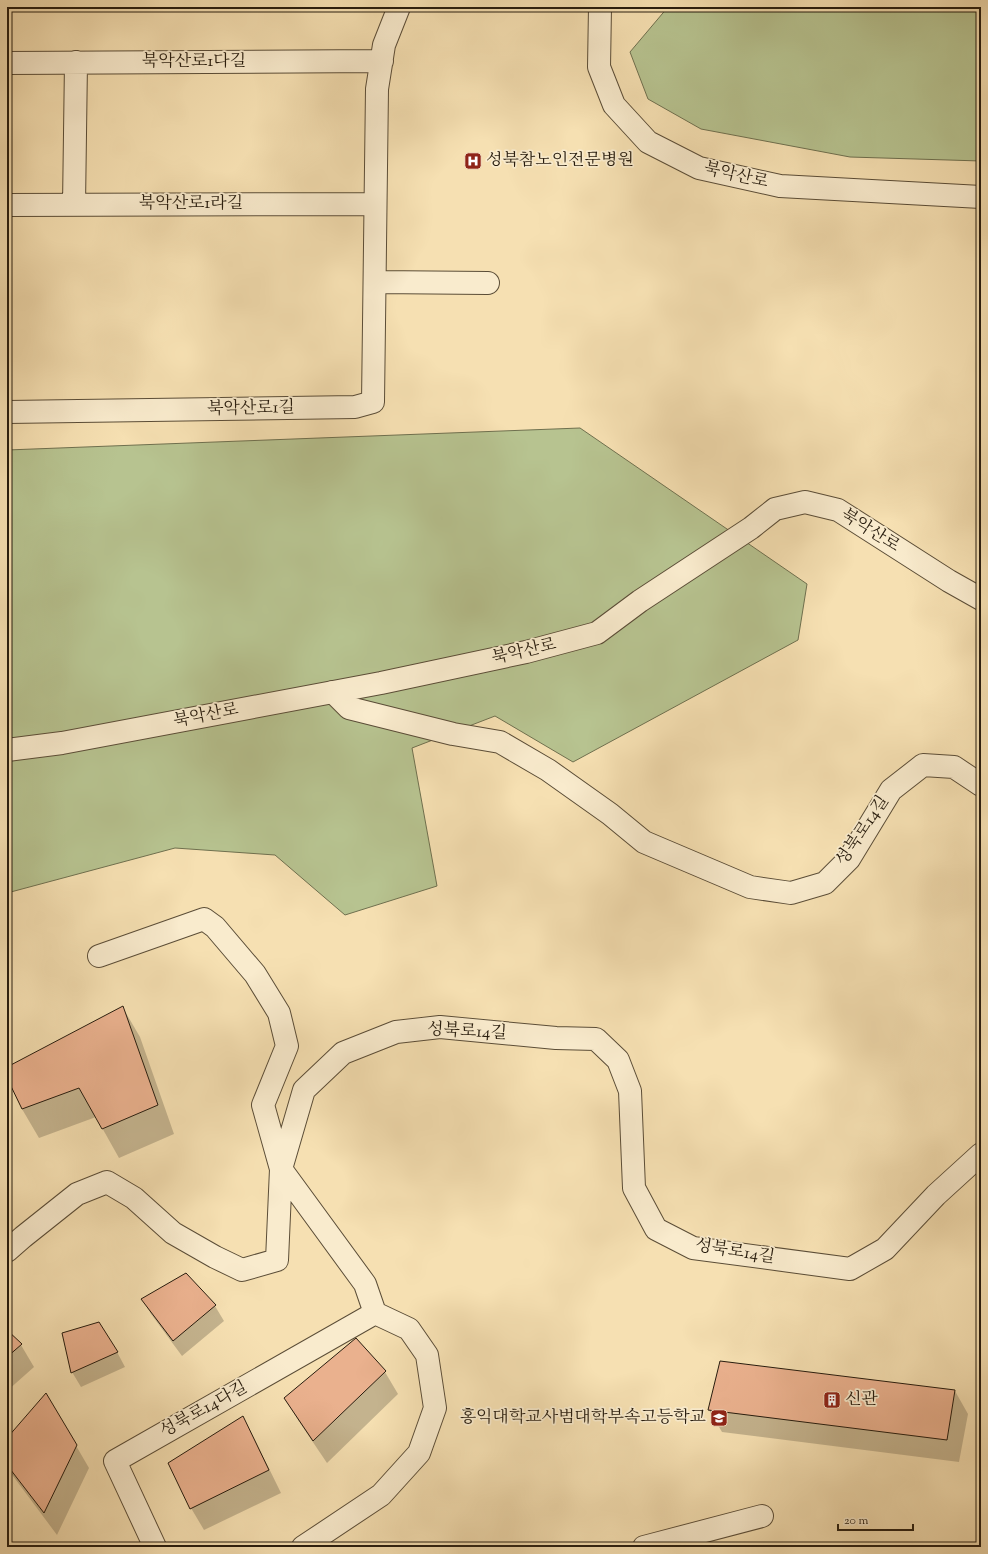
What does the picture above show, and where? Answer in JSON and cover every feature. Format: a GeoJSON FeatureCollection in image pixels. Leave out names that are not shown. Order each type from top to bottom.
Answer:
{"type":"FeatureCollection","features":[{"type":"Feature","properties":{"kind":"street","name":"북악산로1길"},"geometry":{"type":"LineString","coordinates":[[7,412],[355,407],[373,402],[377,89],[384,45],[399,7]]}},
{"type":"Feature","properties":{"kind":"street","name":"북악산로"},"geometry":{"type":"LineString","coordinates":[[600,7],[599,67],[614,105],[648,142],[698,168],[780,186],[981,197]]}},
{"type":"Feature","properties":{"kind":"street","name":"북악산로1다길"},"geometry":{"type":"LineString","coordinates":[[7,63],[382,61]]}},
{"type":"Feature","properties":{"kind":"street"},"geometry":{"type":"LineString","coordinates":[[74,205],[76,62]]}},
{"type":"Feature","properties":{"kind":"street","name":"북악산로1라길"},"geometry":{"type":"LineString","coordinates":[[7,205],[375,204]]}},
{"type":"Feature","properties":{"kind":"street"},"geometry":{"type":"LineString","coordinates":[[374,282],[488,284]]}},
{"type":"Feature","properties":{"kind":"street","name":"북악산로"},"geometry":{"type":"LineString","coordinates":[[7,750],[62,743],[333,692],[526,652],[597,633],[640,601],[751,528],[775,509],[805,502],[838,510],[949,581],[981,599]]}},
{"type":"Feature","properties":{"kind":"street","name":"성북로14길"},"geometry":{"type":"LineString","coordinates":[[333,692],[349,708],[453,734],[500,742],[548,770],[610,814],[644,842],[750,887],[791,893],[825,883],[849,859],[891,790],[923,765],[954,767],[981,785]]}},
{"type":"Feature","properties":{"kind":"street"},"geometry":{"type":"LineString","coordinates":[[7,1252],[23,1237],[77,1194],[107,1182],[134,1198],[173,1233],[215,1257],[242,1270],[277,1260],[281,1169],[263,1105],[287,1046],[279,1013],[255,974],[215,927],[204,919],[99,956]]}},
{"type":"Feature","properties":{"kind":"street","name":"성북로14길"},"geometry":{"type":"LineString","coordinates":[[281,1169],[304,1090],[343,1053],[396,1032],[440,1027],[556,1038],[596,1039],[618,1060],[630,1091],[634,1188],[656,1229],[693,1248],[850,1269],[885,1249],[936,1195],[981,1154]]}},
{"type":"Feature","properties":{"kind":"street"},"geometry":{"type":"LineString","coordinates":[[281,1169],[365,1284],[375,1313],[409,1329],[427,1355],[435,1408],[419,1453],[381,1495],[303,1547]]}},
{"type":"Feature","properties":{"kind":"street","name":"성북로14다길"},"geometry":{"type":"LineString","coordinates":[[155,1547],[115,1460],[375,1313]]}},
{"type":"Feature","properties":{"kind":"street"},"geometry":{"type":"LineString","coordinates":[[644,1547],[762,1516]]}},
{"type":"Feature","properties":{"kind":"green space"},"geometry":{"type":"Polygon","coordinates":[[[668,7],[981,7],[981,161],[850,157],[701,129],[648,99],[630,52],[668,7]]]}},
{"type":"Feature","properties":{"kind":"green space"},"geometry":{"type":"Polygon","coordinates":[[[580,428],[807,584],[798,640],[573,762],[495,716],[412,748],[437,886],[345,915],[275,855],[175,848],[7,893],[7,450],[580,428]]]}},
{"type":"Feature","properties":{"kind":"building"},"geometry":{"type":"Polygon","coordinates":[[[123,1006],[158,1105],[102,1129],[79,1088],[22,1109],[7,1078],[7,1067],[123,1006]]]}},
{"type":"Feature","properties":{"kind":"building"},"geometry":{"type":"Polygon","coordinates":[[[186,1273],[216,1305],[173,1341],[141,1299],[186,1273]]]}},
{"type":"Feature","properties":{"kind":"building"},"geometry":{"type":"Polygon","coordinates":[[[99,1322],[118,1352],[71,1373],[62,1333],[99,1322]]]}},
{"type":"Feature","properties":{"kind":"building"},"geometry":{"type":"Polygon","coordinates":[[[7,1330],[22,1344],[7,1357],[7,1330]]]}},
{"type":"Feature","properties":{"kind":"building"},"geometry":{"type":"Polygon","coordinates":[[[356,1338],[386,1371],[313,1441],[284,1398],[356,1338]]]}},
{"type":"Feature","properties":{"kind":"building","name":"신관"},"geometry":{"type":"Polygon","coordinates":[[[720,1361],[955,1390],[947,1440],[708,1410],[720,1361]]]}},
{"type":"Feature","properties":{"kind":"building"},"geometry":{"type":"Polygon","coordinates":[[[46,1393],[77,1445],[44,1513],[7,1465],[7,1438],[46,1393]]]}},
{"type":"Feature","properties":{"kind":"building"},"geometry":{"type":"Polygon","coordinates":[[[243,1416],[269,1470],[190,1509],[168,1463],[243,1416]]]}},
{"type":"Feature","properties":{"kind":"place","name":"성북참노인전문병원"},"geometry":{"type":"Point","coordinates":[473,161]}},
{"type":"Feature","properties":{"kind":"place","name":"신관"},"geometry":{"type":"Point","coordinates":[832,1400]}},
{"type":"Feature","properties":{"kind":"place","name":"홍익대학교사범대학부속고등학교"},"geometry":{"type":"Point","coordinates":[719,1418]}}]}
